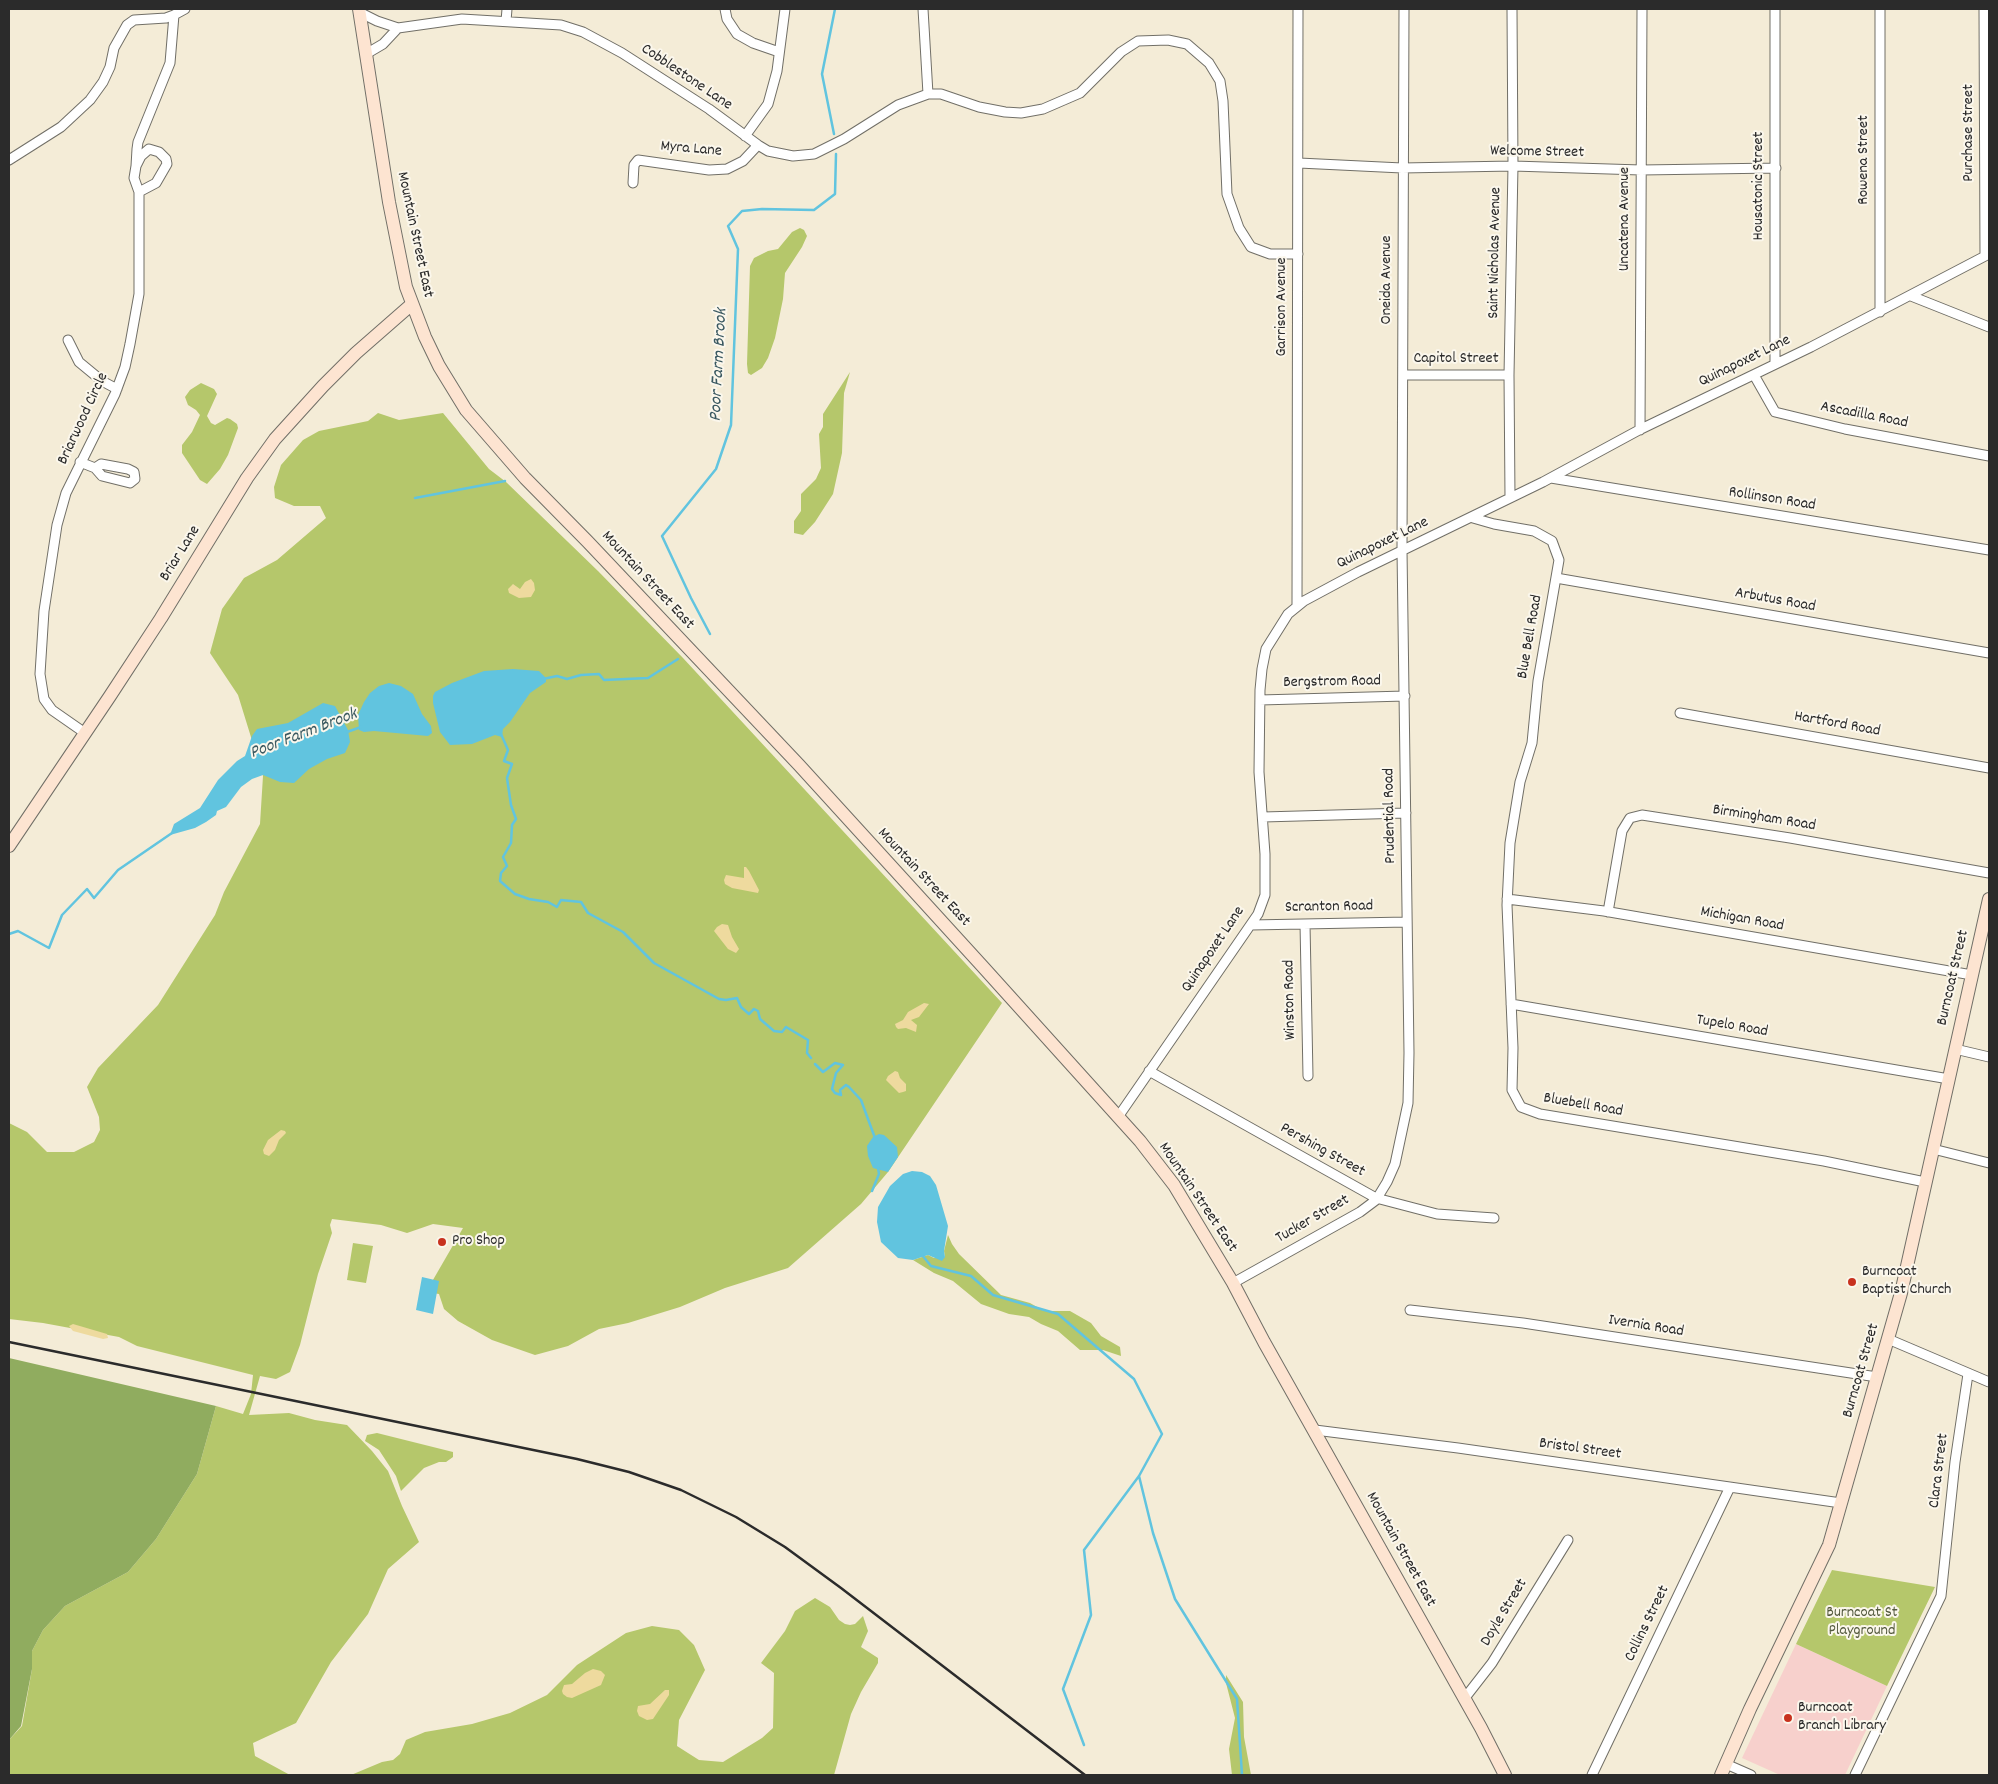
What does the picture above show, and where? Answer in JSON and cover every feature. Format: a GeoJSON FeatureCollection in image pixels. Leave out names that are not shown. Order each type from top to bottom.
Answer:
{"type":"FeatureCollection","features":[{"type":"Feature","properties":{"kind":"main road","name":"Mountain Street East"},"geometry":{"type":"LineString","coordinates":[[359,10],[394,230],[406,287],[428,344],[451,388],[496,448],[798,765],[1140,1141],[1174,1185],[1233,1283],[1505,1775]]}},
{"type":"Feature","properties":{"kind":"main road","name":"Briar Lane"},"geometry":{"type":"LineString","coordinates":[[9,846],[85,733],[248,478],[275,439],[356,353],[412,304]]}},
{"type":"Feature","properties":{"kind":"main road","name":"Burncoat Street"},"geometry":{"type":"LineString","coordinates":[[1724,1770],[1829,1545],[1901,1293],[1989,899]]}},
{"type":"Feature","properties":{"kind":"street"},"geometry":{"type":"LineString","coordinates":[[9,160],[61,127],[90,100],[107,75],[114,48],[127,25],[134,20],[166,18],[184,9]]}},
{"type":"Feature","properties":{"kind":"street"},"geometry":{"type":"LineString","coordinates":[[506,21],[507,9]]}},
{"type":"Feature","properties":{"kind":"street"},"geometry":{"type":"LineString","coordinates":[[725,9],[727,19],[738,34],[753,43],[779,52]]}},
{"type":"Feature","properties":{"kind":"street"},"geometry":{"type":"LineString","coordinates":[[745,136],[768,104],[777,71],[785,9]]}},
{"type":"Feature","properties":{"kind":"street"},"geometry":{"type":"LineString","coordinates":[[923,9],[928,94]]}},
{"type":"Feature","properties":{"kind":"street","name":"Garrison Avenue"},"geometry":{"type":"LineString","coordinates":[[1297,606],[1298,9]]}},
{"type":"Feature","properties":{"kind":"street","name":"Oneida Avenue"},"geometry":{"type":"LineString","coordinates":[[1402,550],[1404,9]]}},
{"type":"Feature","properties":{"kind":"street","name":"Saint Nicholas Avenue"},"geometry":{"type":"LineString","coordinates":[[1510,497],[1509,375],[1513,166],[1512,9]]}},
{"type":"Feature","properties":{"kind":"street","name":"Uncatena Avenue"},"geometry":{"type":"LineString","coordinates":[[1640,430],[1642,9]]}},
{"type":"Feature","properties":{"kind":"street","name":"Housatonic Street"},"geometry":{"type":"LineString","coordinates":[[1775,9],[1775,364]]}},
{"type":"Feature","properties":{"kind":"street","name":"Rowena Street"},"geometry":{"type":"LineString","coordinates":[[1880,9],[1880,312]]}},
{"type":"Feature","properties":{"kind":"street","name":"Purchase Street"},"geometry":{"type":"LineString","coordinates":[[1984,9],[1987,255]]}},
{"type":"Feature","properties":{"kind":"street","name":"Cobblestone Lane"},"geometry":{"type":"LineString","coordinates":[[359,10],[378,21],[398,28],[462,19],[562,25],[583,32],[648,69],[768,151],[793,156],[814,154],[844,139],[898,106],[928,94],[941,94],[979,107],[1004,112],[1021,113],[1043,109],[1080,93],[1121,52],[1138,41],[1168,40],[1187,44],[1209,64],[1220,81],[1223,101],[1227,194],[1239,228],[1251,247],[1270,254],[1298,254]]}},
{"type":"Feature","properties":{"kind":"street"},"geometry":{"type":"LineString","coordinates":[[136,166],[141,156],[149,149],[159,152],[166,159],[167,164],[160,179],[150,188],[139,192],[134,178],[138,142],[170,63],[174,15]]}},
{"type":"Feature","properties":{"kind":"street"},"geometry":{"type":"LineString","coordinates":[[366,54],[373,52],[384,44],[398,28]]}},
{"type":"Feature","properties":{"kind":"street","name":"Myra Lane"},"geometry":{"type":"LineString","coordinates":[[633,183],[634,165],[638,160],[709,170],[727,169],[743,161],[758,145]]}},
{"type":"Feature","properties":{"kind":"street","name":"Welcome Street"},"geometry":{"type":"LineString","coordinates":[[1299,163],[1402,168],[1513,166],[1641,170],[1776,168]]}},
{"type":"Feature","properties":{"kind":"street","name":"Briarwood Circle"},"geometry":{"type":"LineString","coordinates":[[85,733],[48,705],[42,691],[40,674],[44,611],[57,525],[66,493],[117,390],[130,344],[139,294],[139,192]]}},
{"type":"Feature","properties":{"kind":"street","name":"Quinapoxet Lane"},"geometry":{"type":"LineString","coordinates":[[1118,1117],[1251,925],[1258,914],[1265,895],[1259,772],[1262,669],[1266,649],[1288,614],[1304,601],[1402,550],[1473,518],[1640,430],[1880,312],[1987,255]]}},
{"type":"Feature","properties":{"kind":"street"},"geometry":{"type":"LineString","coordinates":[[1911,296],[1989,327]]}},
{"type":"Feature","properties":{"kind":"street"},"geometry":{"type":"LineString","coordinates":[[68,340],[79,362],[102,381],[117,390]]}},
{"type":"Feature","properties":{"kind":"street","name":"Ascadilla Road"},"geometry":{"type":"LineString","coordinates":[[1754,374],[1775,412],[1845,429],[1989,456]]}},
{"type":"Feature","properties":{"kind":"street","name":"Capitol Street"},"geometry":{"type":"LineString","coordinates":[[1404,375],[1509,375]]}},
{"type":"Feature","properties":{"kind":"street"},"geometry":{"type":"LineString","coordinates":[[80,462],[95,468]]}},
{"type":"Feature","properties":{"kind":"street","name":"Rollinson Road"},"geometry":{"type":"LineString","coordinates":[[1551,478],[1989,550]]}},
{"type":"Feature","properties":{"kind":"street","name":"Blue Bell Road"},"geometry":{"type":"LineString","coordinates":[[1473,518],[1494,524],[1534,530],[1552,541],[1559,560],[1538,681],[1532,743],[1520,782],[1513,820]]}},
{"type":"Feature","properties":{"kind":"street","name":"Prudential Road"},"geometry":{"type":"LineString","coordinates":[[1402,550],[1410,1081]]}},
{"type":"Feature","properties":{"kind":"street","name":"Arbutus Road"},"geometry":{"type":"LineString","coordinates":[[1556,578],[1989,653]]}},
{"type":"Feature","properties":{"kind":"street","name":"Bergstrom Road"},"geometry":{"type":"LineString","coordinates":[[1260,700],[1405,696]]}},
{"type":"Feature","properties":{"kind":"street","name":"Hartford Road"},"geometry":{"type":"LineString","coordinates":[[1680,713],[1989,768]]}},
{"type":"Feature","properties":{"kind":"street"},"geometry":{"type":"LineString","coordinates":[[1262,817],[1406,813]]}},
{"type":"Feature","properties":{"kind":"street","name":"Birmingham Road"},"geometry":{"type":"LineString","coordinates":[[1608,912],[1622,831],[1630,818],[1642,815],[1800,839],[1989,873]]}},
{"type":"Feature","properties":{"kind":"street","name":"Bluebell Road"},"geometry":{"type":"LineString","coordinates":[[1513,820],[1507,899],[1513,1048],[1512,1090],[1521,1106],[1540,1114],[1824,1161],[1925,1182]]}},
{"type":"Feature","properties":{"kind":"street","name":"Michigan Road"},"geometry":{"type":"LineString","coordinates":[[1507,899],[1608,912],[1972,975]]}},
{"type":"Feature","properties":{"kind":"street","name":"Scranton Road"},"geometry":{"type":"LineString","coordinates":[[1251,925],[1408,922]]}},
{"type":"Feature","properties":{"kind":"street","name":"Winston Road"},"geometry":{"type":"LineString","coordinates":[[1305,924],[1308,1076]]}},
{"type":"Feature","properties":{"kind":"street","name":"Tupelo Road"},"geometry":{"type":"LineString","coordinates":[[1511,1004],[1949,1079]]}},
{"type":"Feature","properties":{"kind":"street"},"geometry":{"type":"LineString","coordinates":[[1955,1050],[1989,1057]]}},
{"type":"Feature","properties":{"kind":"street","name":"Pershing Street"},"geometry":{"type":"LineString","coordinates":[[1149,1071],[1376,1198],[1437,1214],[1494,1218]]}},
{"type":"Feature","properties":{"kind":"street","name":"Tucker Street"},"geometry":{"type":"LineString","coordinates":[[1233,1283],[1360,1212],[1376,1198],[1387,1182],[1395,1164],[1408,1103],[1410,1081]]}},
{"type":"Feature","properties":{"kind":"street"},"geometry":{"type":"LineString","coordinates":[[1933,1150],[1989,1163]]}},
{"type":"Feature","properties":{"kind":"street","name":"Ivernia Road"},"geometry":{"type":"LineString","coordinates":[[1410,1310],[1531,1324],[1877,1376]]}},
{"type":"Feature","properties":{"kind":"street"},"geometry":{"type":"LineString","coordinates":[[1888,1339],[1989,1382]]}},
{"type":"Feature","properties":{"kind":"street","name":"Clara Street"},"geometry":{"type":"LineString","coordinates":[[1855,1775],[1941,1596],[1955,1462],[1968,1374]]}},
{"type":"Feature","properties":{"kind":"street","name":"Bristol Street"},"geometry":{"type":"LineString","coordinates":[[1314,1430],[1448,1446],[1841,1503]]}},
{"type":"Feature","properties":{"kind":"street","name":"Collins Street"},"geometry":{"type":"LineString","coordinates":[[1592,1775],[1730,1487]]}},
{"type":"Feature","properties":{"kind":"street","name":"Doyle Street"},"geometry":{"type":"LineString","coordinates":[[1464,1699],[1492,1663],[1568,1540]]}},
{"type":"Feature","properties":{"kind":"street"},"geometry":{"type":"LineString","coordinates":[[1724,1770],[1751,1775]]}},
{"type":"Feature","properties":{"kind":"shaded area"},"geometry":{"type":"Polygon","coordinates":[[[1796,1644],[1887,1686],[1845,1775],[1780,1775],[1742,1758],[1796,1644]]]}},
{"type":"Feature","properties":{"kind":"green space"},"geometry":{"type":"Polygon","coordinates":[[[800,228],[804,230],[807,236],[785,273],[783,299],[775,338],[768,358],[762,368],[751,375],[748,373],[747,364],[750,266],[754,258],[768,251],[778,249],[792,232],[800,228]]]}},
{"type":"Feature","properties":{"kind":"green space"},"geometry":{"type":"Polygon","coordinates":[[[850,372],[844,393],[842,453],[833,494],[815,522],[803,535],[794,533],[794,521],[801,511],[801,494],[816,479],[821,468],[819,434],[823,427],[823,414],[850,372]]]}},
{"type":"Feature","properties":{"kind":"green space"},"geometry":{"type":"Polygon","coordinates":[[[201,383],[214,389],[217,394],[207,416],[211,423],[215,425],[227,418],[237,424],[238,428],[228,455],[220,469],[207,484],[200,480],[182,453],[182,445],[192,432],[200,415],[188,405],[185,397],[190,390],[201,383]]]}},
{"type":"Feature","properties":{"kind":"green space"},"geometry":{"type":"Polygon","coordinates":[[[378,413],[399,420],[443,413],[489,469],[506,482],[598,571],[683,658],[1002,1003],[888,1172],[861,1204],[788,1268],[725,1288],[680,1307],[628,1323],[599,1329],[568,1346],[535,1355],[492,1340],[458,1321],[444,1309],[439,1294],[426,1292],[463,1228],[433,1224],[407,1233],[381,1225],[332,1219],[330,1225],[332,1233],[318,1274],[300,1345],[290,1372],[276,1379],[260,1376],[249,1415],[289,1413],[315,1420],[347,1425],[388,1471],[419,1542],[388,1569],[368,1614],[331,1662],[296,1723],[253,1743],[255,1756],[290,1775],[9,1775],[9,1740],[22,1726],[32,1669],[32,1651],[43,1630],[65,1606],[128,1572],[156,1539],[197,1474],[216,1406],[243,1414],[251,1394],[253,1375],[137,1346],[119,1337],[43,1323],[9,1319],[9,1123],[27,1132],[47,1152],[74,1152],[94,1142],[100,1130],[99,1117],[87,1087],[98,1068],[158,1005],[215,915],[224,892],[260,824],[263,776],[238,695],[210,653],[222,609],[244,578],[277,560],[326,518],[320,506],[294,506],[275,498],[274,487],[281,465],[303,440],[319,431],[368,421],[378,413]]]}},
{"type":"Feature","properties":{"kind":"green space"},"geometry":{"type":"Polygon","coordinates":[[[948,1235],[959,1254],[1001,1295],[1030,1303],[1044,1311],[1070,1311],[1091,1323],[1101,1336],[1120,1347],[1121,1356],[1103,1350],[1080,1350],[1058,1331],[1029,1317],[1009,1314],[981,1304],[953,1281],[934,1273],[913,1260],[928,1255],[934,1258],[945,1257],[944,1251],[948,1235]]]}},
{"type":"Feature","properties":{"kind":"green space"},"geometry":{"type":"Polygon","coordinates":[[[353,1243],[373,1246],[366,1283],[347,1280],[353,1243]]]}},
{"type":"Feature","properties":{"kind":"green space"},"geometry":{"type":"Polygon","coordinates":[[[9,1358],[216,1406],[197,1474],[156,1539],[128,1572],[65,1606],[43,1630],[32,1651],[32,1669],[21,1726],[9,1740],[9,1358]]]}},
{"type":"Feature","properties":{"kind":"green space"},"geometry":{"type":"Polygon","coordinates":[[[377,1433],[453,1452],[453,1457],[446,1462],[439,1462],[424,1468],[401,1491],[396,1476],[379,1450],[365,1441],[367,1435],[377,1433]]]}},
{"type":"Feature","properties":{"kind":"green space","name":"Burncoat St Playground"},"geometry":{"type":"Polygon","coordinates":[[[1832,1570],[1935,1587],[1887,1686],[1796,1644],[1832,1570]]]}},
{"type":"Feature","properties":{"kind":"green space"},"geometry":{"type":"Polygon","coordinates":[[[815,1598],[830,1607],[839,1620],[845,1624],[855,1624],[863,1616],[868,1631],[861,1647],[878,1658],[878,1663],[851,1714],[834,1775],[351,1775],[382,1762],[393,1760],[400,1754],[406,1740],[425,1732],[472,1724],[510,1713],[547,1695],[577,1665],[626,1633],[652,1626],[679,1630],[694,1645],[705,1670],[679,1720],[677,1746],[699,1760],[723,1762],[762,1738],[773,1728],[774,1673],[761,1663],[785,1631],[795,1611],[815,1598]]]}},
{"type":"Feature","properties":{"kind":"green space"},"geometry":{"type":"Polygon","coordinates":[[[1226,1675],[1243,1702],[1244,1737],[1251,1775],[1232,1775],[1229,1749],[1235,1718],[1226,1683],[1226,1675]]]}},
{"type":"Feature","properties":{"kind":"sand"},"geometry":{"type":"Polygon","coordinates":[[[531,579],[535,590],[531,597],[519,598],[509,593],[508,589],[513,584],[520,589],[525,582],[531,579]]]}},
{"type":"Feature","properties":{"kind":"sand"},"geometry":{"type":"Polygon","coordinates":[[[744,867],[749,871],[759,890],[758,893],[732,888],[725,884],[726,875],[744,878],[744,867]]]}},
{"type":"Feature","properties":{"kind":"sand"},"geometry":{"type":"Polygon","coordinates":[[[722,924],[728,925],[739,949],[736,953],[728,949],[714,931],[722,924]]]}},
{"type":"Feature","properties":{"kind":"sand"},"geometry":{"type":"Polygon","coordinates":[[[924,1003],[929,1004],[919,1017],[911,1020],[917,1025],[916,1032],[896,1027],[895,1024],[903,1020],[908,1012],[924,1003]]]}},
{"type":"Feature","properties":{"kind":"sand"},"geometry":{"type":"Polygon","coordinates":[[[895,1071],[898,1072],[900,1078],[906,1084],[906,1091],[899,1093],[886,1080],[895,1071]]]}},
{"type":"Feature","properties":{"kind":"sand"},"geometry":{"type":"Polygon","coordinates":[[[281,1130],[286,1133],[279,1140],[275,1150],[269,1156],[264,1154],[263,1150],[268,1140],[281,1130]]]}},
{"type":"Feature","properties":{"kind":"sand"},"geometry":{"type":"Polygon","coordinates":[[[73,1324],[107,1334],[108,1338],[103,1339],[73,1331],[69,1326],[73,1324]]]}},
{"type":"Feature","properties":{"kind":"sand"},"geometry":{"type":"Polygon","coordinates":[[[593,1669],[601,1671],[605,1675],[601,1685],[572,1698],[563,1694],[564,1685],[572,1684],[593,1669]]]}},
{"type":"Feature","properties":{"kind":"sand"},"geometry":{"type":"Polygon","coordinates":[[[665,1690],[669,1690],[669,1695],[653,1719],[647,1720],[639,1716],[638,1706],[650,1704],[665,1690]]]}},
{"type":"Feature","properties":{"kind":"water"},"geometry":{"type":"Polygon","coordinates":[[[513,669],[539,671],[546,678],[546,682],[530,693],[503,729],[502,737],[495,735],[472,744],[450,745],[440,732],[433,703],[435,692],[452,683],[484,671],[513,669]]]}},
{"type":"Feature","properties":{"kind":"water"},"geometry":{"type":"Polygon","coordinates":[[[389,683],[401,686],[413,694],[422,714],[431,726],[432,733],[428,736],[374,731],[364,732],[359,730],[358,715],[364,702],[370,693],[379,686],[389,683]]]}},
{"type":"Feature","properties":{"kind":"water"},"geometry":{"type":"Polygon","coordinates":[[[323,703],[335,706],[348,730],[350,742],[345,753],[327,759],[309,769],[294,783],[280,782],[263,775],[252,779],[241,787],[226,807],[217,811],[216,815],[206,822],[195,828],[170,835],[174,824],[200,808],[218,780],[237,761],[245,756],[252,736],[257,729],[288,723],[323,703]]]}},
{"type":"Feature","properties":{"kind":"water"},"geometry":{"type":"Polygon","coordinates":[[[879,1134],[884,1135],[897,1147],[898,1157],[888,1172],[873,1168],[868,1156],[867,1146],[873,1137],[879,1134]]]}},
{"type":"Feature","properties":{"kind":"water"},"geometry":{"type":"Polygon","coordinates":[[[912,1171],[922,1172],[930,1176],[936,1185],[948,1226],[944,1251],[945,1257],[942,1261],[928,1255],[913,1260],[898,1258],[881,1242],[877,1222],[878,1207],[890,1186],[903,1174],[912,1171]]]}},
{"type":"Feature","properties":{"kind":"water"},"geometry":{"type":"Polygon","coordinates":[[[422,1277],[439,1281],[433,1314],[416,1310],[422,1277]]]}},
{"type":"Feature","properties":{"kind":"waterway","name":"Poor Farm Brook"},"geometry":{"type":"LineString","coordinates":[[834,134],[822,74],[835,9]]}},
{"type":"Feature","properties":{"kind":"waterway","name":"Poor Farm Brook"},"geometry":{"type":"LineString","coordinates":[[710,634],[662,536],[716,469],[731,425],[738,249],[728,226],[742,211],[762,209],[814,210],[835,194],[836,154]]}},
{"type":"Feature","properties":{"kind":"waterway"},"geometry":{"type":"LineString","coordinates":[[415,498],[505,481]]}},
{"type":"Feature","properties":{"kind":"waterway","name":"Poor Farm Brook"},"geometry":{"type":"LineString","coordinates":[[543,679],[557,676],[567,679],[581,675],[599,674],[604,680],[648,678],[678,659]]}},
{"type":"Feature","properties":{"kind":"waterway","name":"Poor Farm Brook"},"geometry":{"type":"LineString","coordinates":[[347,732],[361,727]]}},
{"type":"Feature","properties":{"kind":"waterway"},"geometry":{"type":"LineString","coordinates":[[501,734],[508,750],[504,761],[512,764],[507,778],[511,805],[516,819],[512,825],[511,843],[503,857],[507,866],[501,873],[500,881],[515,894],[529,899],[548,902],[557,907],[561,900],[581,902],[588,913],[623,932],[654,963],[719,999],[737,998],[741,1007],[749,1014],[754,1009],[758,1011],[760,1019],[774,1031],[782,1032],[786,1027],[808,1040],[807,1053],[811,1058]]}},
{"type":"Feature","properties":{"kind":"waterway","name":"Poor Farm Brook"},"geometry":{"type":"LineString","coordinates":[[9,934],[18,931],[49,948],[62,915],[87,889],[94,898],[118,870],[172,833]]}},
{"type":"Feature","properties":{"kind":"waterway"},"geometry":{"type":"LineString","coordinates":[[815,1064],[823,1072],[835,1063],[843,1065],[836,1073],[832,1089],[835,1093],[841,1095],[840,1090],[846,1085],[861,1100],[875,1138]]}},
{"type":"Feature","properties":{"kind":"waterway"},"geometry":{"type":"LineString","coordinates":[[872,1191],[879,1174],[878,1168]]}},
{"type":"Feature","properties":{"kind":"waterway"},"geometry":{"type":"LineString","coordinates":[[922,1255],[931,1266],[971,1276],[993,1295],[1058,1314],[1134,1379],[1162,1434],[1139,1476],[1084,1550],[1091,1615],[1063,1689],[1084,1745]]}},
{"type":"Feature","properties":{"kind":"waterway"},"geometry":{"type":"LineString","coordinates":[[1139,1476],[1153,1533],[1175,1599],[1237,1699],[1242,1775]]}},
{"type":"Feature","properties":{"kind":"railway"},"geometry":{"type":"LineString","coordinates":[[9,1342],[577,1459],[629,1472],[681,1490],[736,1517],[785,1547],[1085,1775]]}},
{"type":"Feature","properties":{"kind":"place","name":"Pro Shop"},"geometry":{"type":"Point","coordinates":[442,1242]}},
{"type":"Feature","properties":{"kind":"place","name":"Burncoat Baptist Church"},"geometry":{"type":"Point","coordinates":[1852,1282]}},
{"type":"Feature","properties":{"kind":"place","name":"Burncoat Branch Library"},"geometry":{"type":"Point","coordinates":[1788,1718]}}]}
